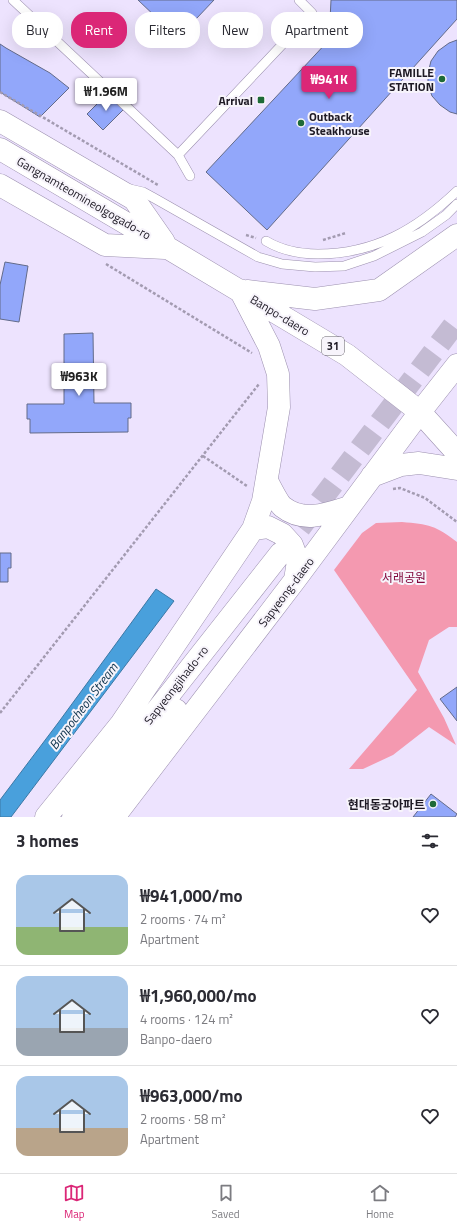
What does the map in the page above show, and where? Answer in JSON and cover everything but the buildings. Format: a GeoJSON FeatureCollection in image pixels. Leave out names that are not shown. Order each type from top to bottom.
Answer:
{"type":"FeatureCollection","features":[{"type":"Feature","properties":{"kind":"main road","name":"Banpo-daero"},"geometry":{"type":"LineString","coordinates":[[0,121],[134,198],[168,248],[347,355],[420,412],[457,453]]}},
{"type":"Feature","properties":{"kind":"main road","name":"Gangnamteomineolgogado-ro"},"geometry":{"type":"LineString","coordinates":[[0,149],[168,248]]}},
{"type":"Feature","properties":{"kind":"main road","name":"Banpo-daero"},"geometry":{"type":"LineString","coordinates":[[0,184],[105,245],[168,248]]}},
{"type":"Feature","properties":{"kind":"main road"},"geometry":{"type":"LineString","coordinates":[[240,290],[315,299],[379,290],[457,235]]}},
{"type":"Feature","properties":{"kind":"main road"},"geometry":{"type":"LineString","coordinates":[[46,817],[121,724],[253,529],[263,501],[258,484],[279,407],[278,374],[269,346],[240,290]]}},
{"type":"Feature","properties":{"kind":"main road","name":"Sapyeong-daero"},"geometry":{"type":"LineString","coordinates":[[114,817],[288,565],[348,507],[380,483],[420,412],[457,365]]}},
{"type":"Feature","properties":{"kind":"main road"},"geometry":{"type":"LineString","coordinates":[[380,483],[401,465],[419,463],[457,469]]}},
{"type":"Feature","properties":{"kind":"main road"},"geometry":{"type":"LineString","coordinates":[[258,484],[282,507],[300,516],[323,516],[348,507]]}},
{"type":"Feature","properties":{"kind":"main road"},"geometry":{"type":"LineString","coordinates":[[253,529],[268,527],[282,534],[292,545],[298,561],[288,565]]}},
{"type":"Feature","properties":{"kind":"main road","name":"Sapyeongjihado-ro"},"geometry":{"type":"LineString","coordinates":[[73,817],[288,565]]}},
{"type":"Feature","properties":{"kind":"main road","name":"Sapyeongjihado-ro"},"geometry":{"type":"LineString","coordinates":[[94,817],[288,565]]}},
{"type":"Feature","properties":{"kind":"lane"},"geometry":{"type":"LineString","coordinates":[[13,0],[178,155],[190,176]]}},
{"type":"Feature","properties":{"kind":"lane"},"geometry":{"type":"LineString","coordinates":[[178,155],[312,13],[299,0]]}},
{"type":"Feature","properties":{"kind":"lane"},"geometry":{"type":"LineString","coordinates":[[118,188],[132,189],[143,192],[258,257],[282,264],[315,267],[344,266],[374,256],[422,232],[446,215],[457,204]]}},
{"type":"Feature","properties":{"kind":"lane"},"geometry":{"type":"LineString","coordinates":[[263,240],[286,251],[297,253],[331,254],[356,251],[375,245],[424,220],[457,191]]}},
{"type":"Feature","properties":{"kind":"lane"},"geometry":{"type":"LineString","coordinates":[[438,247],[457,224]]}},
{"type":"Feature","properties":{"kind":"path"},"geometry":{"type":"LineString","coordinates":[[0,92],[158,185]]}},
{"type":"Feature","properties":{"kind":"path"},"geometry":{"type":"LineString","coordinates":[[320,240],[346,233]]}},
{"type":"Feature","properties":{"kind":"path"},"geometry":{"type":"LineString","coordinates":[[241,234],[263,240]]}},
{"type":"Feature","properties":{"kind":"path"},"geometry":{"type":"LineString","coordinates":[[102,262],[258,356]]}},
{"type":"Feature","properties":{"kind":"path"},"geometry":{"type":"LineString","coordinates":[[0,713],[260,384]]}},
{"type":"Feature","properties":{"kind":"path"},"geometry":{"type":"LineString","coordinates":[[203,456],[258,484]]}},
{"type":"Feature","properties":{"kind":"path"},"geometry":{"type":"LineString","coordinates":[[380,483],[400,488],[424,498],[457,522]]}},
{"type":"Feature","properties":{"kind":"green space","name":"서래공원"},"geometry":{"type":"Polygon","coordinates":[[[402,522],[426,525],[438,529],[457,542],[457,627],[449,627],[429,640],[418,672],[444,718],[456,745],[429,727],[393,755],[363,769],[349,769],[417,690],[334,570],[362,533],[376,523],[402,522]]]}},
{"type":"Feature","properties":{"kind":"water","name":"Banpocheon Stream"},"geometry":{"type":"Polygon","coordinates":[[[156,589],[174,601],[11,817],[0,817],[0,800],[156,589]]]}},
{"type":"Feature","properties":{"kind":"tunnel"},"geometry":{"type":"LineString","coordinates":[[280,554],[457,321]]}},
{"type":"Feature","properties":{"kind":"place","name":"FAMILLE STATION"},"geometry":{"type":"Point","coordinates":[442,79]}},
{"type":"Feature","properties":{"kind":"place","name":"Arrival"},"geometry":{"type":"Point","coordinates":[261,100]}},
{"type":"Feature","properties":{"kind":"place","name":"Outback Steakhouse"},"geometry":{"type":"Point","coordinates":[301,123]}},
{"type":"Feature","properties":{"kind":"place","name":"현대동궁아파트"},"geometry":{"type":"Point","coordinates":[433,804]}}]}
